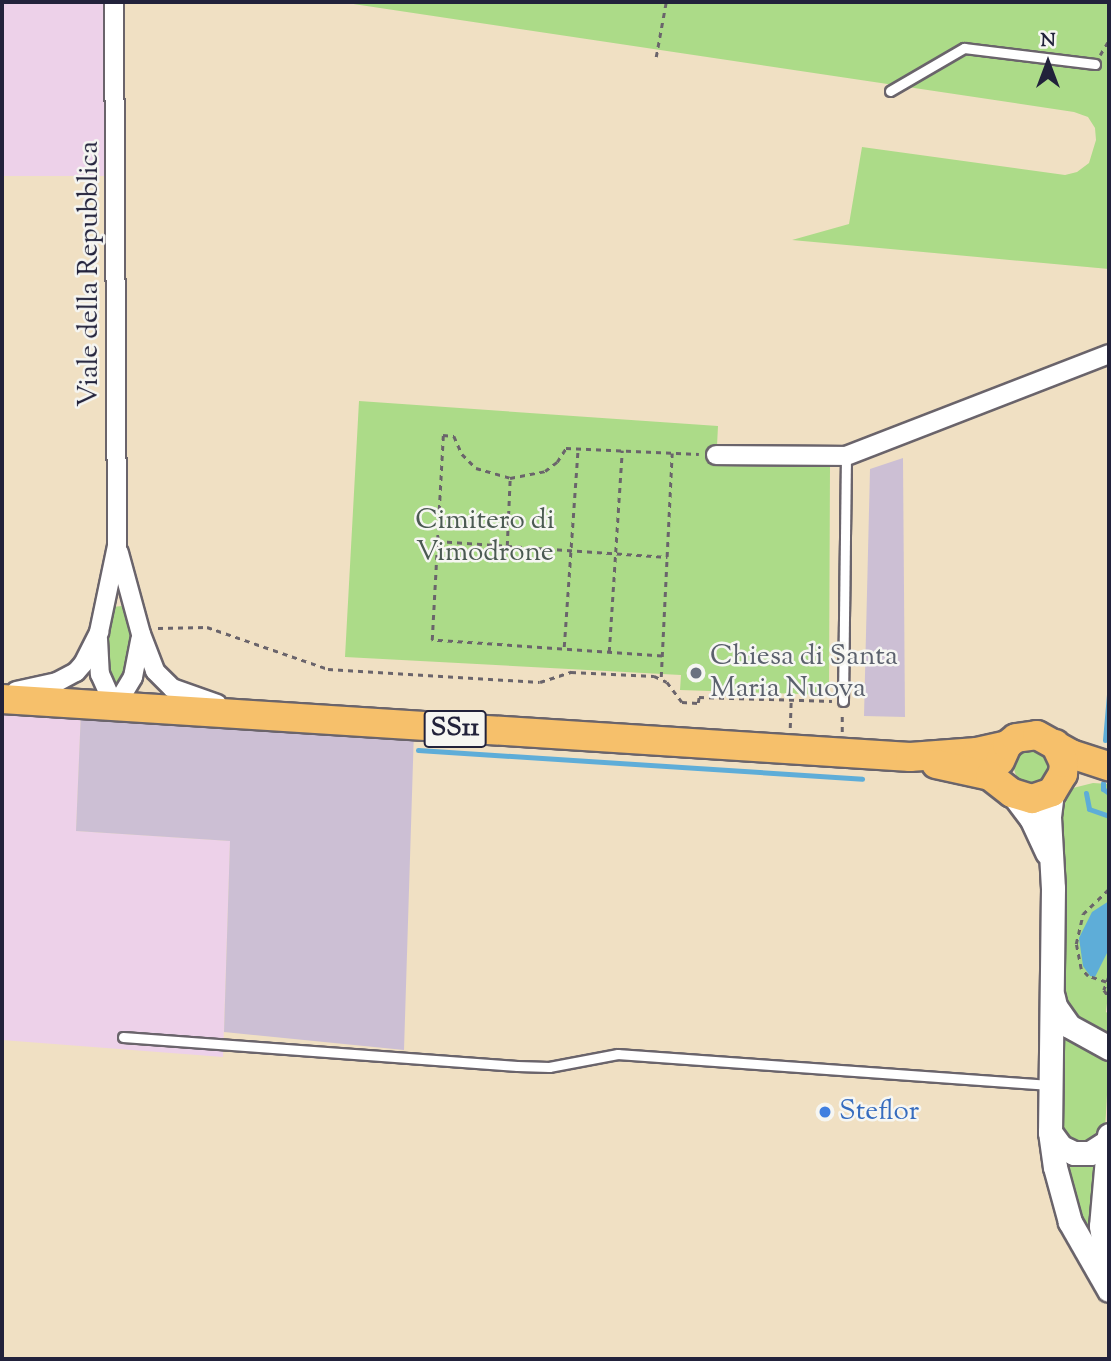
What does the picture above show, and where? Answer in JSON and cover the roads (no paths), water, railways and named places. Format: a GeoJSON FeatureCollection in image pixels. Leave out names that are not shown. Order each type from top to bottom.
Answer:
{"type":"FeatureCollection","features":[{"type":"Feature","properties":{"kind":"main road","name":"SS11"},"geometry":{"type":"LineString","coordinates":[[2,699],[910,757],[977,752],[1007,745],[1016,738],[1037,735],[1071,754],[1109,768]]}},
{"type":"Feature","properties":{"kind":"main road"},"geometry":{"type":"LineString","coordinates":[[1055,744],[1064,763],[1056,788]]}},
{"type":"Feature","properties":{"kind":"main road"},"geometry":{"type":"LineString","coordinates":[[1007,745],[999,765],[1008,789]]}},
{"type":"Feature","properties":{"kind":"main road","name":"SS11"},"geometry":{"type":"LineString","coordinates":[[910,757],[990,776],[1008,789],[1032,799],[1109,768]]}},
{"type":"Feature","properties":{"kind":"street","name":"Viale della Repubblica"},"geometry":{"type":"LineString","coordinates":[[114,2],[117,546],[99,632],[100,674],[115,706]]}},
{"type":"Feature","properties":{"kind":"street"},"geometry":{"type":"LineString","coordinates":[[716,455],[846,456],[1109,354]]}},
{"type":"Feature","properties":{"kind":"street","name":"Viale della Repubblica"},"geometry":{"type":"LineString","coordinates":[[117,546],[152,666],[167,685],[253,716]]}},
{"type":"Feature","properties":{"kind":"street"},"geometry":{"type":"LineString","coordinates":[[104,607],[119,603],[134,609]]}},
{"type":"Feature","properties":{"kind":"street","name":"Viale della Repubblica"},"geometry":{"type":"LineString","coordinates":[[115,706],[135,671],[140,631]]}},
{"type":"Feature","properties":{"kind":"street","name":"Viale della Repubblica"},"geometry":{"type":"LineString","coordinates":[[2,693],[43,686],[69,677],[83,664],[99,632]]}},
{"type":"Feature","properties":{"kind":"street"},"geometry":{"type":"LineString","coordinates":[[1056,788],[1049,817],[1051,1132],[1055,1167],[1070,1222],[1109,1290]]}},
{"type":"Feature","properties":{"kind":"street"},"geometry":{"type":"LineString","coordinates":[[1008,789],[1031,818],[1051,860]]}},
{"type":"Feature","properties":{"kind":"street"},"geometry":{"type":"LineString","coordinates":[[1051,987],[1055,1006],[1069,1026],[1109,1048]]}},
{"type":"Feature","properties":{"kind":"street"},"geometry":{"type":"LineString","coordinates":[[1051,1132],[1060,1147],[1074,1153],[1090,1153],[1108,1139]]}},
{"type":"Feature","properties":{"kind":"street"},"geometry":{"type":"LineString","coordinates":[[1108,1139],[1101,1226],[1109,1276]]}},
{"type":"Feature","properties":{"kind":"lane"},"geometry":{"type":"LineString","coordinates":[[890,91],[964,48],[1095,64]]}},
{"type":"Feature","properties":{"kind":"lane"},"geometry":{"type":"LineString","coordinates":[[843,701],[846,456]]}},
{"type":"Feature","properties":{"kind":"lane"},"geometry":{"type":"LineString","coordinates":[[123,1037],[549,1068],[618,1054],[1049,1084]]}},
{"type":"Feature","properties":{"kind":"water"},"geometry":{"type":"Polygon","coordinates":[[[1109,901],[1109,949],[1095,977],[1090,976],[1083,966],[1079,938],[1092,912],[1109,901]]]}},
{"type":"Feature","properties":{"kind":"waterway"},"geometry":{"type":"LineString","coordinates":[[1105,740],[1109,694]]}},
{"type":"Feature","properties":{"kind":"waterway"},"geometry":{"type":"LineString","coordinates":[[418,750],[862,779]]}},
{"type":"Feature","properties":{"kind":"waterway"},"geometry":{"type":"LineString","coordinates":[[1103,783],[1103,789],[1109,793]]}},
{"type":"Feature","properties":{"kind":"waterway"},"geometry":{"type":"LineString","coordinates":[[1086,793],[1089,809],[1109,816]]}},
{"type":"Feature","properties":{"kind":"place","name":"Chiesa di Santa Maria Nuova"},"geometry":{"type":"Point","coordinates":[696,673]}},
{"type":"Feature","properties":{"kind":"place","name":"Steflor"},"geometry":{"type":"Point","coordinates":[825,1112]}},
{"type":"Feature","properties":{"kind":"park label","name":"Cimitero di Vimodrone"},"geometry":{"type":"Point","coordinates":[485,537]}}]}
